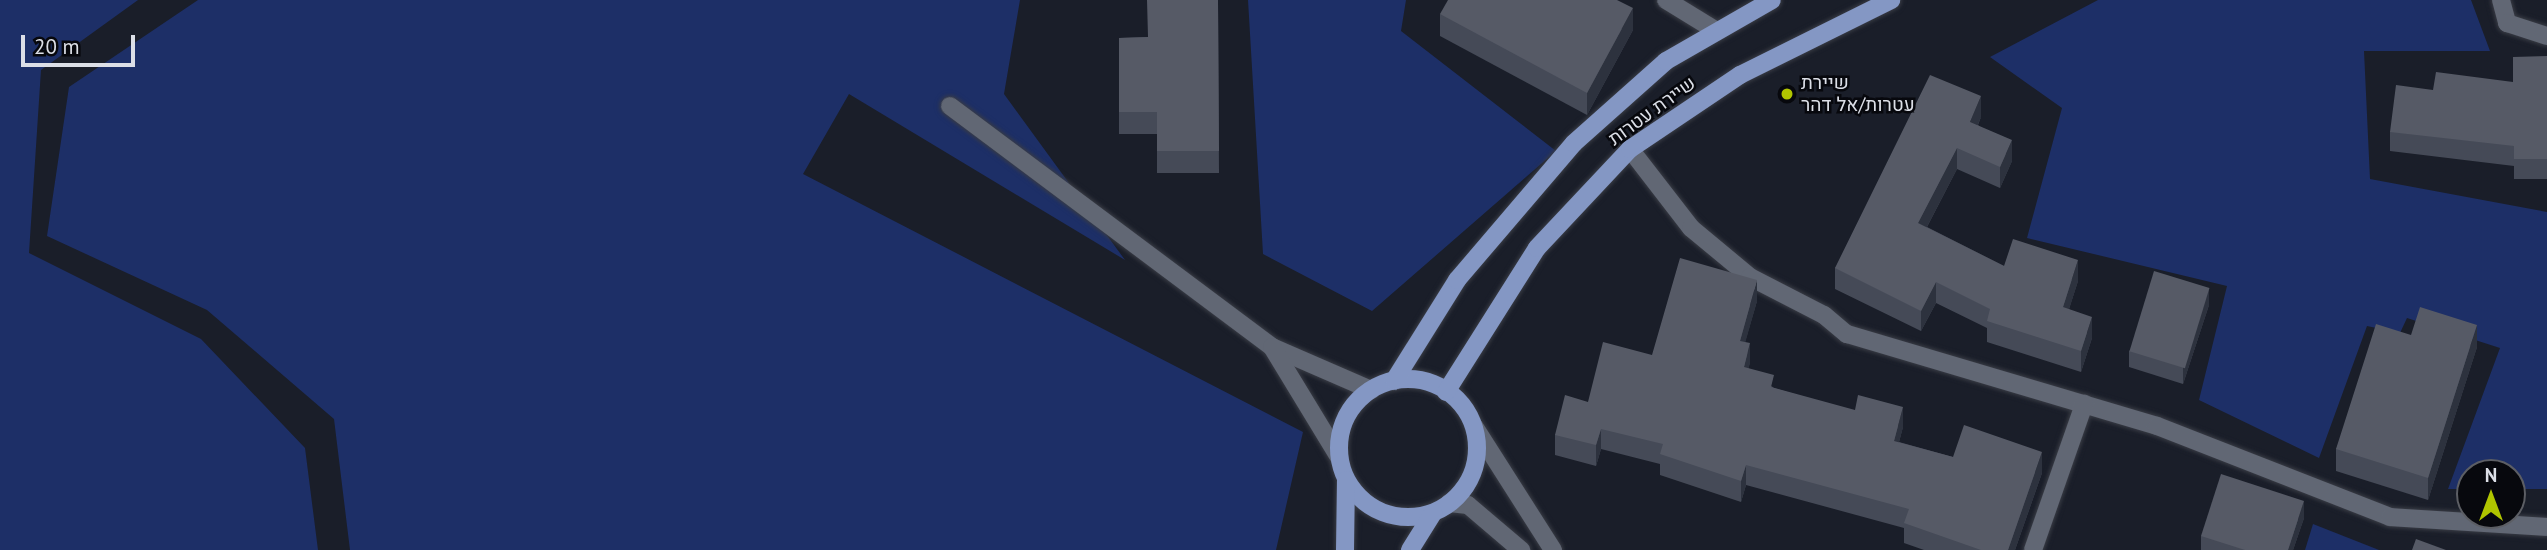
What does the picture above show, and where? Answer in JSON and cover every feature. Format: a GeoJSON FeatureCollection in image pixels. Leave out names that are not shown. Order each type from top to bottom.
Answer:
{"type":"FeatureCollection","features":[{"type":"Feature","properties":{"kind":"main road","name":"שיירת עטרות"},"geometry":{"type":"LineString","coordinates":[[1394,381],[1457,280],[1574,143],[1666,61],[1715,30],[1772,0]]}},
{"type":"Feature","properties":{"kind":"main road","name":"שיירת עטרות"},"geometry":{"type":"LineString","coordinates":[[1446,392],[1537,248],[1630,149],[1740,75],[1891,0]]}},
{"type":"Feature","properties":{"kind":"main road"},"geometry":{"type":"LineString","coordinates":[[1345,550],[1346,480],[1339,457],[1340,433],[1353,405],[1371,390],[1394,381],[1415,379],[1446,392],[1474,426],[1473,470],[1449,503],[1433,513],[1399,517],[1376,510],[1346,480]]}},
{"type":"Feature","properties":{"kind":"main road"},"geometry":{"type":"LineString","coordinates":[[1410,550],[1433,513]]}},
{"type":"Feature","properties":{"kind":"street"},"geometry":{"type":"LineString","coordinates":[[1665,0],[1715,30]]}},
{"type":"Feature","properties":{"kind":"street"},"geometry":{"type":"LineString","coordinates":[[2501,0],[2507,23],[2547,36]]}},
{"type":"Feature","properties":{"kind":"street"},"geometry":{"type":"LineString","coordinates":[[950,106],[1272,346],[1371,390]]}},
{"type":"Feature","properties":{"kind":"street"},"geometry":{"type":"LineString","coordinates":[[1630,149],[1691,228],[1750,277],[1824,314],[1847,334],[2157,426],[2390,517],[2547,527]]}},
{"type":"Feature","properties":{"kind":"street"},"geometry":{"type":"LineString","coordinates":[[1272,346],[1339,457]]}},
{"type":"Feature","properties":{"kind":"street"},"geometry":{"type":"LineString","coordinates":[[2033,550],[2084,404]]}},
{"type":"Feature","properties":{"kind":"street"},"geometry":{"type":"LineString","coordinates":[[1474,426],[1553,550]]}},
{"type":"Feature","properties":{"kind":"street"},"geometry":{"type":"LineString","coordinates":[[1449,503],[1468,505],[1521,550]]}},
{"type":"Feature","properties":{"kind":"shaded area"},"geometry":{"type":"Polygon","coordinates":[[[0,0],[138,0],[41,70],[29,253],[201,339],[305,448],[318,550],[0,550],[0,0]]]}},
{"type":"Feature","properties":{"kind":"shaded area"},"geometry":{"type":"Polygon","coordinates":[[[198,0],[1020,0],[1004,94],[1125,260],[849,94],[803,174],[1303,432],[1276,550],[350,550],[334,419],[207,310],[47,236],[69,87],[198,0]]]}},
{"type":"Feature","properties":{"kind":"shaded area"},"geometry":{"type":"Polygon","coordinates":[[[1248,0],[1406,0],[1401,31],[1556,151],[1372,311],[1263,254],[1248,0]]]}},
{"type":"Feature","properties":{"kind":"shaded area"},"geometry":{"type":"Polygon","coordinates":[[[2098,0],[2471,0],[2490,51],[2364,51],[2370,179],[2547,212],[2547,489],[2526,489],[2526,459],[2459,459],[2500,348],[2407,318],[2400,333],[2367,326],[2319,458],[2199,400],[2227,286],[2027,238],[2062,108],[1990,57],[2098,0]]]}},
{"type":"Feature","properties":{"kind":"shaded area"},"geometry":{"type":"Polygon","coordinates":[[[2456,467],[2456,489],[2448,489],[2456,467]]]}},
{"type":"Feature","properties":{"kind":"shaded area"},"geometry":{"type":"Polygon","coordinates":[[[2313,524],[2379,550],[2305,550],[2313,524]]]}},
{"type":"Feature","properties":{"kind":"building"},"geometry":{"type":"Polygon","coordinates":[[[1147,0],[1218,0],[1219,151],[1157,151],[1157,112],[1119,112],[1119,38],[1148,37],[1147,0]]]}},
{"type":"Feature","properties":{"kind":"building"},"geometry":{"type":"Polygon","coordinates":[[[1448,0],[1617,0],[1633,8],[1587,93],[1440,14],[1448,0]]]}},
{"type":"Feature","properties":{"kind":"building"},"geometry":{"type":"Polygon","coordinates":[[[2547,56],[2547,159],[2514,159],[2514,146],[2390,132],[2396,85],[2433,90],[2436,72],[2513,82],[2513,57],[2547,56]]]}},
{"type":"Feature","properties":{"kind":"building"},"geometry":{"type":"Polygon","coordinates":[[[1930,75],[1981,96],[1970,122],[2012,140],[2000,167],[1957,148],[1918,223],[2004,266],[2013,239],[2078,260],[2063,307],[2092,317],[2081,351],[1987,321],[1990,309],[1936,282],[1921,311],[1835,268],[1930,75]]]}},
{"type":"Feature","properties":{"kind":"building"},"geometry":{"type":"Polygon","coordinates":[[[1680,258],[1757,280],[1740,341],[1750,343],[1744,367],[1774,375],[1771,387],[1855,410],[1858,395],[1903,407],[1894,441],[1953,457],[1964,425],[2042,452],[2008,550],[1981,550],[1904,523],[1909,509],[1746,465],[1741,481],[1660,454],[1663,444],[1601,429],[1596,445],[1555,435],[1565,395],[1588,402],[1603,342],[1652,355],[1680,258]]]}},
{"type":"Feature","properties":{"kind":"building"},"geometry":{"type":"Polygon","coordinates":[[[2154,271],[2209,288],[2185,368],[2129,351],[2154,271]]]}},
{"type":"Feature","properties":{"kind":"building"},"geometry":{"type":"Polygon","coordinates":[[[2420,307],[2477,325],[2428,478],[2336,449],[2376,324],[2411,335],[2420,307]]]}},
{"type":"Feature","properties":{"kind":"building"},"geometry":{"type":"Polygon","coordinates":[[[2221,474],[2304,501],[2288,550],[2245,550],[2201,536],[2221,474]]]}},
{"type":"Feature","properties":{"kind":"building"},"geometry":{"type":"Polygon","coordinates":[[[2416,539],[2446,550],[2412,550],[2416,539]]]}},
{"type":"Feature","properties":{"kind":"place","name":"שיירת עטרות/אל דהר"},"geometry":{"type":"Point","coordinates":[1787,94]}}]}
